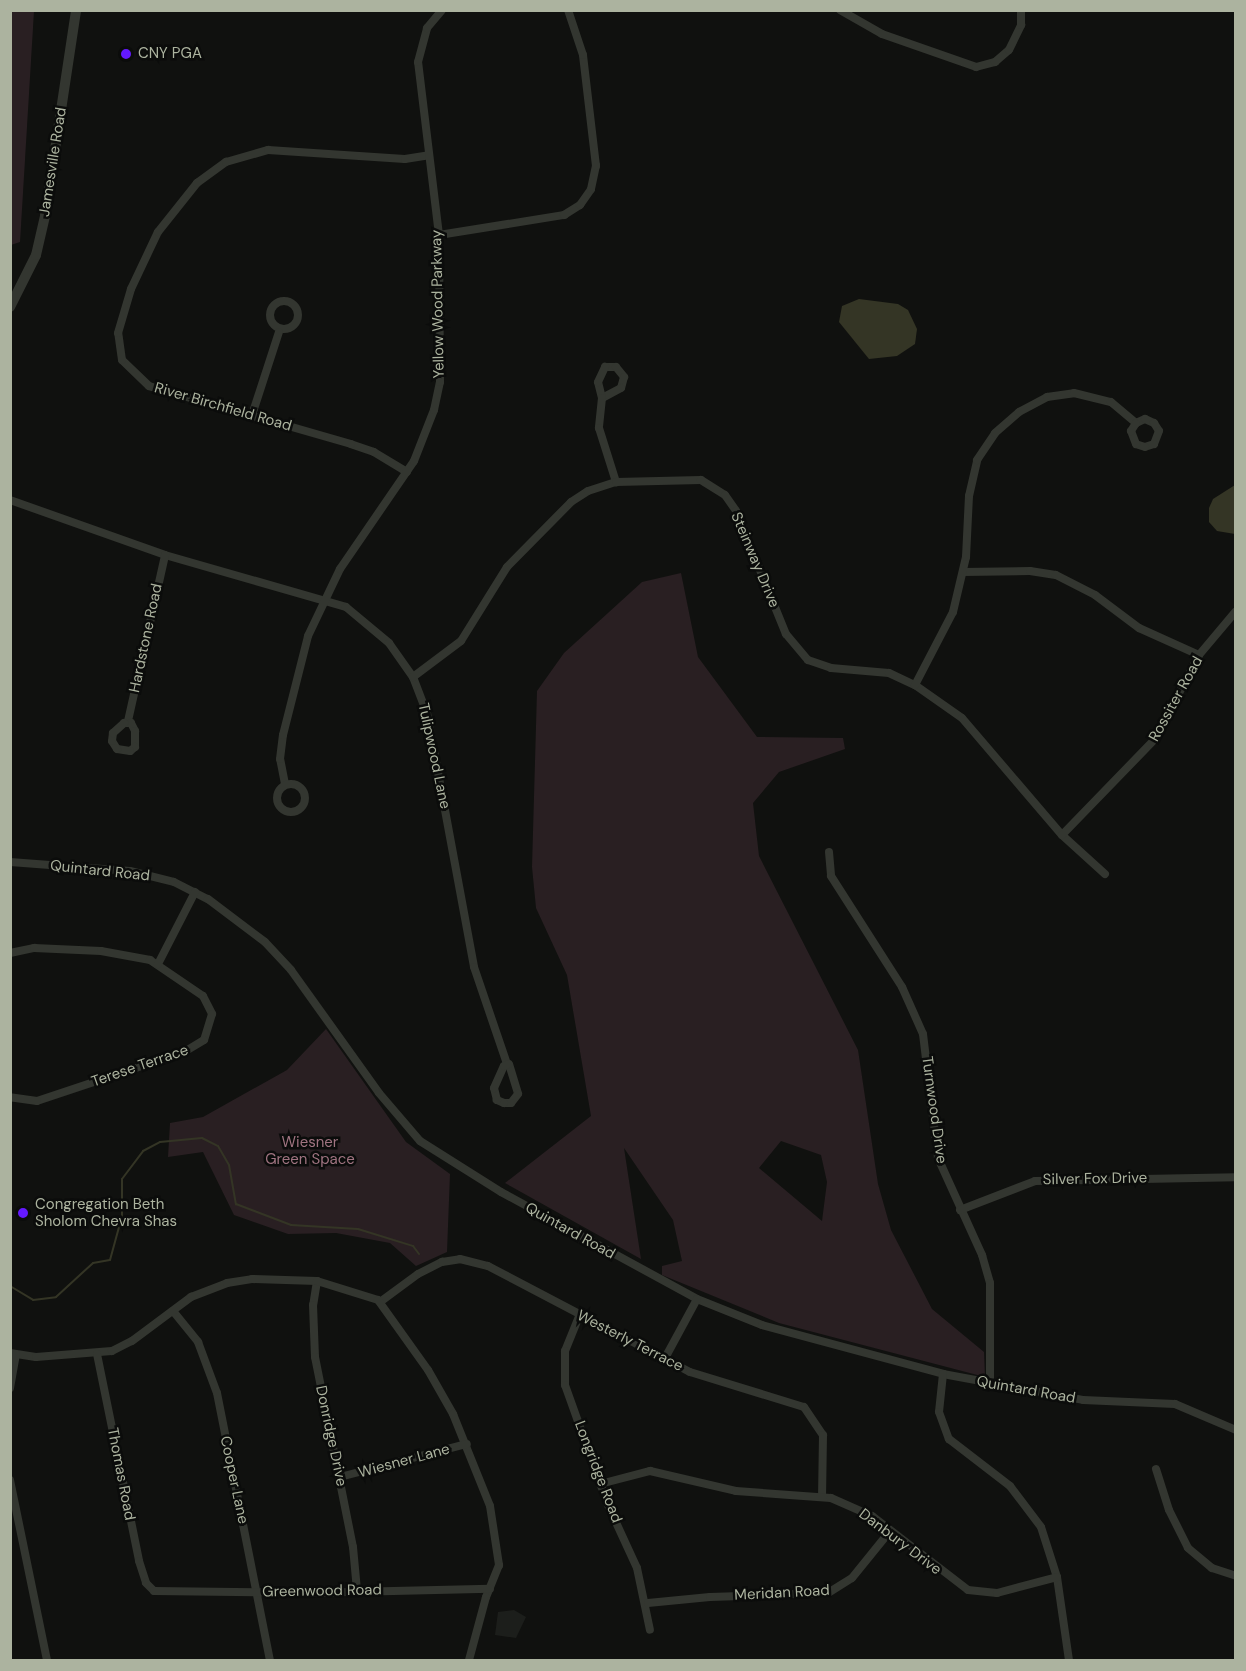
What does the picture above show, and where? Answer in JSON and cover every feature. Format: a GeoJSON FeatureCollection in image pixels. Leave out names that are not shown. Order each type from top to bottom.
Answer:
{"type":"FeatureCollection","features":[{"type":"Feature","properties":{"kind":"street","name":"Jamesville Road"},"geometry":{"type":"LineString","coordinates":[[10,307],[36,255],[45,216],[76,10]]}},
{"type":"Feature","properties":{"kind":"street","name":"Yellow Wood Parkway"},"geometry":{"type":"LineString","coordinates":[[285,784],[280,759],[294,682],[325,599],[363,531],[407,472],[424,439],[440,382],[439,235],[418,62],[427,28],[442,10]]}},
{"type":"Feature","properties":{"kind":"street"},"geometry":{"type":"LineString","coordinates":[[439,235],[564,215],[580,205],[591,189],[596,166],[583,55],[568,10]]}},
{"type":"Feature","properties":{"kind":"street"},"geometry":{"type":"LineString","coordinates":[[840,10],[882,34],[976,67],[995,62],[1009,50],[1021,26],[1021,10]]}},
{"type":"Feature","properties":{"kind":"street","name":"River Birchfield Road"},"geometry":{"type":"LineString","coordinates":[[407,472],[374,452],[149,386],[129,370],[122,360],[118,347],[120,320],[135,280],[162,226],[183,198],[208,174],[255,152],[299,150],[405,159],[429,155]]}},
{"type":"Feature","properties":{"kind":"street"},"geometry":{"type":"LineString","coordinates":[[252,415],[279,332]]}},
{"type":"Feature","properties":{"kind":"street"},"geometry":{"type":"LineString","coordinates":[[915,685],[953,612],[969,540],[969,496],[977,460],[995,433],[1019,412],[1047,397],[1074,393],[1111,402],[1136,423]]}},
{"type":"Feature","properties":{"kind":"street"},"geometry":{"type":"LineString","coordinates":[[602,398],[599,428],[616,482]]}},
{"type":"Feature","properties":{"kind":"street","name":"Steinway Drive"},"geometry":{"type":"LineString","coordinates":[[413,677],[461,641],[507,567],[563,508],[588,491],[616,482],[689,479],[713,485],[736,511],[786,634],[808,660],[831,668],[889,673],[915,685],[962,718],[1062,835],[1105,874]]}},
{"type":"Feature","properties":{"kind":"street","name":"Tulipwood Lane"},"geometry":{"type":"LineString","coordinates":[[10,500],[165,555],[325,599],[346,607],[370,624],[389,643],[413,677],[434,746],[474,967],[507,1064],[518,1087],[511,1103],[497,1100],[494,1094],[507,1064]]}},
{"type":"Feature","properties":{"kind":"street","name":"Hardstone Road"},"geometry":{"type":"LineString","coordinates":[[128,721],[165,555]]}},
{"type":"Feature","properties":{"kind":"street"},"geometry":{"type":"LineString","coordinates":[[963,572],[1030,571],[1056,575],[1095,595],[1139,628],[1199,655]]}},
{"type":"Feature","properties":{"kind":"street","name":"Rossiter Road"},"geometry":{"type":"LineString","coordinates":[[1062,835],[1155,739],[1199,655],[1236,611]]}},
{"type":"Feature","properties":{"kind":"street","name":"Turnwood Drive"},"geometry":{"type":"LineString","coordinates":[[830,852],[831,876],[917,1015],[923,1034],[938,1158],[982,1255],[990,1283],[990,1384]]}},
{"type":"Feature","properties":{"kind":"street","name":"Quintard Road"},"geometry":{"type":"LineString","coordinates":[[10,862],[130,871],[174,882],[195,892],[265,942],[291,970],[379,1092],[420,1141],[501,1192],[697,1299],[762,1325],[943,1374],[1083,1400],[1175,1404],[1236,1430]]}},
{"type":"Feature","properties":{"kind":"street"},"geometry":{"type":"LineString","coordinates":[[158,964],[195,892]]}},
{"type":"Feature","properties":{"kind":"street","name":"Terese Terrace"},"geometry":{"type":"LineString","coordinates":[[10,953],[34,948],[101,951],[132,955],[158,964],[177,975],[209,1005],[210,1030],[197,1046],[37,1101],[10,1097]]}},
{"type":"Feature","properties":{"kind":"street","name":"Silver Fox Drive"},"geometry":{"type":"LineString","coordinates":[[960,1210],[1035,1181],[1236,1177]]}},
{"type":"Feature","properties":{"kind":"street","name":"Westerly Terrace"},"geometry":{"type":"LineString","coordinates":[[380,1302],[432,1266],[460,1259],[488,1266],[690,1372],[788,1400],[811,1412],[823,1435],[825,1450],[822,1496]]}},
{"type":"Feature","properties":{"kind":"street"},"geometry":{"type":"LineString","coordinates":[[10,1388],[13,1354],[97,1354],[132,1341],[172,1311],[206,1290],[227,1283],[272,1278],[317,1281],[346,1287],[380,1302],[428,1370],[467,1444],[490,1506],[500,1549],[497,1575],[490,1589],[470,1660]]}},
{"type":"Feature","properties":{"kind":"street","name":"Donridge Drive"},"geometry":{"type":"LineString","coordinates":[[317,1281],[313,1328],[315,1357],[340,1477],[357,1590]]}},
{"type":"Feature","properties":{"kind":"street"},"geometry":{"type":"LineString","coordinates":[[664,1360],[697,1299]]}},
{"type":"Feature","properties":{"kind":"street","name":"Cooper Lane"},"geometry":{"type":"LineString","coordinates":[[172,1311],[198,1342],[217,1393],[270,1660]]}},
{"type":"Feature","properties":{"kind":"street","name":"Longridge Road"},"geometry":{"type":"LineString","coordinates":[[580,1314],[565,1351],[564,1376],[600,1484],[637,1568],[648,1604],[650,1630]]}},
{"type":"Feature","properties":{"kind":"street","name":"Thomas Road"},"geometry":{"type":"LineString","coordinates":[[97,1354],[139,1561],[146,1583],[154,1591]]}},
{"type":"Feature","properties":{"kind":"street"},"geometry":{"type":"LineString","coordinates":[[943,1374],[939,1412],[949,1439],[1010,1486],[1030,1508],[1050,1549],[1057,1577],[1069,1660]]}},
{"type":"Feature","properties":{"kind":"street","name":"Wiesner Lane"},"geometry":{"type":"LineString","coordinates":[[340,1477],[467,1444]]}},
{"type":"Feature","properties":{"kind":"street"},"geometry":{"type":"LineString","coordinates":[[1156,1469],[1169,1510],[1188,1548],[1212,1568],[1236,1576]]}},
{"type":"Feature","properties":{"kind":"street","name":"Danbury Drive"},"geometry":{"type":"LineString","coordinates":[[600,1484],[650,1471],[671,1473],[736,1491],[822,1496],[844,1502],[890,1531],[968,1590],[997,1593],[1057,1577]]}},
{"type":"Feature","properties":{"kind":"street"},"geometry":{"type":"LineString","coordinates":[[11,1483],[47,1660]]}},
{"type":"Feature","properties":{"kind":"street","name":"Meridan Road"},"geometry":{"type":"LineString","coordinates":[[648,1604],[706,1597],[828,1593],[852,1578],[890,1531]]}},
{"type":"Feature","properties":{"kind":"street","name":"Greenwood Road"},"geometry":{"type":"LineString","coordinates":[[154,1591],[258,1593],[490,1589]]}},
{"type":"Feature","properties":{"kind":"shaded area"},"geometry":{"type":"Polygon","coordinates":[[[859,299],[898,304],[908,310],[917,329],[915,344],[897,356],[869,359],[839,322],[842,306],[859,299]]]}},
{"type":"Feature","properties":{"kind":"shaded area"},"geometry":{"type":"Polygon","coordinates":[[[1235,485],[1235,534],[1217,531],[1209,522],[1209,508],[1213,499],[1235,485]]]}},
{"type":"Feature","properties":{"kind":"shaded area"},"geometry":{"type":"Polygon","coordinates":[[[514,1610],[526,1617],[516,1638],[495,1635],[498,1612],[514,1610]]]}},
{"type":"Feature","properties":{"kind":"green space"},"geometry":{"type":"Polygon","coordinates":[[[11,10],[34,11],[20,242],[11,245],[11,10]]]}},
{"type":"Feature","properties":{"kind":"green space"},"geometry":{"type":"Polygon","coordinates":[[[681,573],[698,657],[757,737],[843,738],[845,749],[779,772],[753,803],[759,856],[858,1050],[878,1184],[891,1230],[932,1309],[984,1352],[985,1377],[779,1323],[662,1275],[662,1266],[682,1261],[673,1220],[624,1148],[641,1259],[505,1183],[591,1116],[567,975],[536,908],[532,867],[537,691],[564,653],[642,582],[681,573]],[[781,1141],[759,1168],[822,1221],[827,1182],[821,1155],[781,1141]]]}},
{"type":"Feature","properties":{"kind":"green space","name":"Wiesner Green Space"},"geometry":{"type":"Polygon","coordinates":[[[326,1029],[406,1142],[450,1174],[447,1252],[416,1266],[390,1243],[336,1233],[288,1234],[234,1215],[203,1152],[168,1157],[170,1123],[203,1117],[287,1070],[326,1029]]]}},
{"type":"Feature","properties":{"kind":"waterway"},"geometry":{"type":"LineString","coordinates":[[10,1286],[33,1300],[56,1297],[93,1263],[110,1260],[122,1216],[122,1179],[143,1151],[160,1142],[202,1138],[218,1146],[229,1165],[236,1204],[291,1225],[358,1229],[413,1246],[419,1254]]}},
{"type":"Feature","properties":{"kind":"place","name":"CNY PGA"},"geometry":{"type":"Point","coordinates":[126,54]}},
{"type":"Feature","properties":{"kind":"place","name":"Congregation Beth Sholom Chevra Shas"},"geometry":{"type":"Point","coordinates":[23,1213]}}]}
